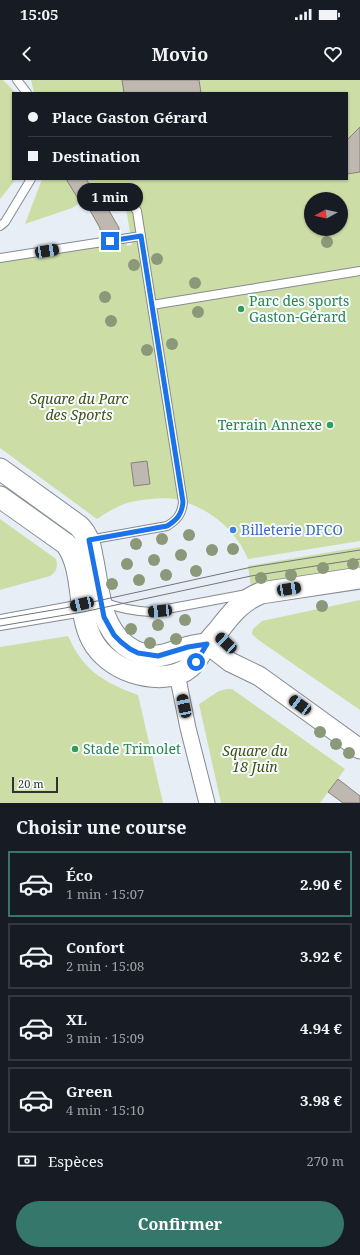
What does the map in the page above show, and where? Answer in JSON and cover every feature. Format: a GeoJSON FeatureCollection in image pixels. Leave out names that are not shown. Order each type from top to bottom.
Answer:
{"type":"FeatureCollection","features":[{"type":"Feature","properties":{"kind":"main road"},"geometry":{"type":"LineString","coordinates":[[0,469],[79,526],[86,534],[89,540],[96,573],[89,604]]}},
{"type":"Feature","properties":{"kind":"main road"},"geometry":{"type":"LineString","coordinates":[[0,497],[66,544],[71,551],[89,604],[92,640],[97,648],[115,664],[127,670],[151,676],[162,676],[184,672],[196,662],[211,639],[238,607],[261,593],[360,578]]}},
{"type":"Feature","properties":{"kind":"main road"},"geometry":{"type":"LineString","coordinates":[[89,604],[104,617],[114,635],[130,649],[138,653],[158,656],[211,639]]}},
{"type":"Feature","properties":{"kind":"street"},"geometry":{"type":"LineString","coordinates":[[211,639],[230,662],[259,676],[360,749]]}},
{"type":"Feature","properties":{"kind":"street"},"geometry":{"type":"LineString","coordinates":[[177,674],[188,728],[208,803]]}},
{"type":"Feature","properties":{"kind":"lane"},"geometry":{"type":"LineString","coordinates":[[17,80],[26,92]]}},
{"type":"Feature","properties":{"kind":"lane"},"geometry":{"type":"LineString","coordinates":[[0,226],[5,222],[30,180]]}},
{"type":"Feature","properties":{"kind":"lane"},"geometry":{"type":"LineString","coordinates":[[66,544],[167,526],[174,522],[180,515],[183,502],[137,211],[119,188]]}},
{"type":"Feature","properties":{"kind":"lane"},"geometry":{"type":"LineString","coordinates":[[0,258],[141,236]]}},
{"type":"Feature","properties":{"kind":"lane"},"geometry":{"type":"LineString","coordinates":[[152,305],[360,271]]}},
{"type":"Feature","properties":{"kind":"lane"},"geometry":{"type":"LineString","coordinates":[[0,619],[89,604],[114,606],[151,612],[243,594],[261,593]]}},
{"type":"Feature","properties":{"kind":"lane"},"geometry":{"type":"LineString","coordinates":[[0,626],[89,604]]}},
{"type":"Feature","properties":{"kind":"green space"},"geometry":{"type":"Polygon","coordinates":[[[0,80],[3,80],[15,92],[12,92],[12,180],[15,180],[0,199],[0,80]]]}},
{"type":"Feature","properties":{"kind":"green space","name":"Parc des sports Gaston-Gérard"},"geometry":{"type":"Polygon","coordinates":[[[31,80],[360,80],[360,541],[248,559],[239,543],[226,526],[202,509],[171,498],[156,498],[121,505],[97,519],[0,448],[0,259],[11,251],[49,255],[126,242],[127,246],[132,245],[126,208],[109,186],[72,208],[25,224],[42,180],[348,180],[348,92],[34,92],[31,80]]]}},
{"type":"Feature","properties":{"kind":"green space"},"geometry":{"type":"Polygon","coordinates":[[[0,519],[56,559],[56,571],[50,576],[0,590],[0,519]]]}},
{"type":"Feature","properties":{"kind":"green space"},"geometry":{"type":"Polygon","coordinates":[[[360,547],[360,570],[251,588],[248,566],[360,547]]]}},
{"type":"Feature","properties":{"kind":"green space"},"geometry":{"type":"Polygon","coordinates":[[[360,600],[360,710],[257,639],[252,634],[253,629],[262,621],[360,600]]]}},
{"type":"Feature","properties":{"kind":"green space","name":"Stade Trimolet"},"geometry":{"type":"Polygon","coordinates":[[[68,636],[80,658],[104,680],[138,695],[163,803],[0,803],[0,647],[68,636]]]}},
{"type":"Feature","properties":{"kind":"green space","name":"Square du 18 Juin"},"geometry":{"type":"Polygon","coordinates":[[[232,689],[345,769],[320,803],[221,803],[199,704],[219,691],[232,689]]]}},
{"type":"Feature","properties":{"kind":"building"},"geometry":{"type":"Polygon","coordinates":[[[122,80],[199,80],[201,92],[124,92],[122,80]]]}},
{"type":"Feature","properties":{"kind":"building"},"geometry":{"type":"Polygon","coordinates":[[[360,127],[360,172],[348,174],[348,139],[360,127]]]}},
{"type":"Feature","properties":{"kind":"building"},"geometry":{"type":"Polygon","coordinates":[[[67,180],[87,180],[93,190],[96,188],[119,228],[119,234],[100,237],[100,228],[84,200],[80,202],[67,180]]]}},
{"type":"Feature","properties":{"kind":"building"},"geometry":{"type":"Polygon","coordinates":[[[147,461],[150,484],[134,486],[131,463],[147,461]]]}},
{"type":"Feature","properties":{"kind":"building"},"geometry":{"type":"Polygon","coordinates":[[[338,779],[360,796],[360,803],[343,803],[328,792],[338,779]]]}},
{"type":"Feature","properties":{"kind":"tram line"},"geometry":{"type":"LineString","coordinates":[[0,619],[65,608],[252,567],[360,550]]}},
{"type":"Feature","properties":{"kind":"tram line"},"geometry":{"type":"LineString","coordinates":[[0,626],[83,612],[251,576],[360,559]]}},
{"type":"Feature","properties":{"kind":"place","name":"Parc des sports Gaston-Gérard"},"geometry":{"type":"Point","coordinates":[241,309]}},
{"type":"Feature","properties":{"kind":"place","name":"Terrain Annexe"},"geometry":{"type":"Point","coordinates":[330,425]}},
{"type":"Feature","properties":{"kind":"place","name":"Billeterie DFCO"},"geometry":{"type":"Point","coordinates":[233,530]}},
{"type":"Feature","properties":{"kind":"place","name":"Stade Trimolet"},"geometry":{"type":"Point","coordinates":[75,749]}},
{"type":"Feature","properties":{"kind":"route"},"geometry":{"type":"LineString","coordinates":[[110,241],[141,236],[183,502],[180,515],[174,522],[167,526],[89,540],[100,600],[104,617],[114,635],[130,649],[138,653],[158,656],[188,647],[207,644],[196,662]]}},
{"type":"Feature","properties":{"kind":"park label","name":"Square du Parc des Sports"},"geometry":{"type":"Point","coordinates":[79,408]}}]}
